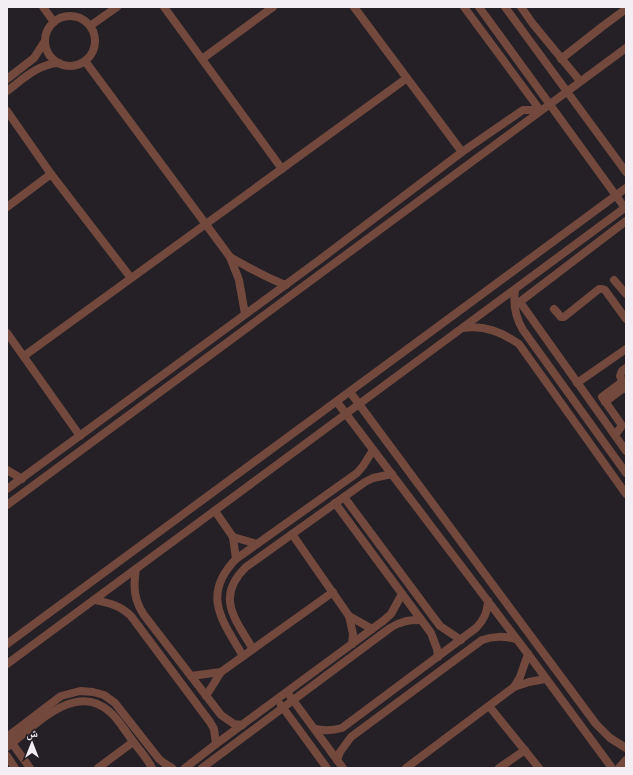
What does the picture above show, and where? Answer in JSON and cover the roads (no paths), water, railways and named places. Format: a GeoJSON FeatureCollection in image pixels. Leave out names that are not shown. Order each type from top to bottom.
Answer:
{"type":"FeatureCollection","features":[{"type":"Feature","properties":{"kind":"street"},"geometry":{"type":"LineString","coordinates":[[43,7],[54,22]]}},
{"type":"Feature","properties":{"kind":"street"},"geometry":{"type":"LineString","coordinates":[[90,26],[116,7]]}},
{"type":"Feature","properties":{"kind":"street"},"geometry":{"type":"LineString","coordinates":[[164,7],[282,169]]}},
{"type":"Feature","properties":{"kind":"street"},"geometry":{"type":"LineString","coordinates":[[202,59],[273,7]]}},
{"type":"Feature","properties":{"kind":"street"},"geometry":{"type":"LineString","coordinates":[[354,7],[462,152]]}},
{"type":"Feature","properties":{"kind":"street"},"geometry":{"type":"LineString","coordinates":[[464,7],[540,110]]}},
{"type":"Feature","properties":{"kind":"street"},"geometry":{"type":"LineString","coordinates":[[7,664],[626,208],[479,7]]}},
{"type":"Feature","properties":{"kind":"street"},"geometry":{"type":"LineString","coordinates":[[505,7],[626,172]]}},
{"type":"Feature","properties":{"kind":"street"},"geometry":{"type":"LineString","coordinates":[[521,7],[580,82]]}},
{"type":"Feature","properties":{"kind":"street"},"geometry":{"type":"LineString","coordinates":[[561,59],[626,10]]}},
{"type":"Feature","properties":{"kind":"street"},"geometry":{"type":"LineString","coordinates":[[7,79],[34,58],[45,41],[49,28],[54,22],[66,16],[73,16],[80,18],[90,26],[95,36],[95,42],[92,53],[85,61],[72,66],[59,63],[40,67],[7,91]]}},
{"type":"Feature","properties":{"kind":"street"},"geometry":{"type":"LineString","coordinates":[[45,41],[49,54],[59,63]]}},
{"type":"Feature","properties":{"kind":"street"},"geometry":{"type":"LineString","coordinates":[[7,505],[305,286],[540,110],[626,48]]}},
{"type":"Feature","properties":{"kind":"street"},"geometry":{"type":"LineString","coordinates":[[85,61],[230,257],[239,280],[245,314]]}},
{"type":"Feature","properties":{"kind":"street"},"geometry":{"type":"LineString","coordinates":[[24,356],[407,78]]}},
{"type":"Feature","properties":{"kind":"street"},"geometry":{"type":"LineString","coordinates":[[7,489],[286,284],[462,152],[523,110],[540,110]]}},
{"type":"Feature","properties":{"kind":"street"},"geometry":{"type":"LineString","coordinates":[[7,111],[51,174],[132,278]]}},
{"type":"Feature","properties":{"kind":"street"},"geometry":{"type":"LineString","coordinates":[[7,207],[51,174]]}},
{"type":"Feature","properties":{"kind":"street"},"geometry":{"type":"LineString","coordinates":[[7,644],[626,188]]}},
{"type":"Feature","properties":{"kind":"street"},"geometry":{"type":"LineString","coordinates":[[517,304],[626,221]]}},
{"type":"Feature","properties":{"kind":"street"},"geometry":{"type":"LineString","coordinates":[[230,257],[270,278],[286,284]]}},
{"type":"Feature","properties":{"kind":"street"},"geometry":{"type":"LineString","coordinates":[[614,280],[626,294]]}},
{"type":"Feature","properties":{"kind":"street"},"geometry":{"type":"LineString","coordinates":[[554,308],[561,317],[564,317],[599,289],[602,289],[605,290],[626,319]]}},
{"type":"Feature","properties":{"kind":"street"},"geometry":{"type":"LineString","coordinates":[[515,290],[519,323],[626,473]]}},
{"type":"Feature","properties":{"kind":"street"},"geometry":{"type":"LineString","coordinates":[[517,304],[626,451]]}},
{"type":"Feature","properties":{"kind":"street"},"geometry":{"type":"LineString","coordinates":[[462,328],[488,328],[503,334],[519,344],[626,494]]}},
{"type":"Feature","properties":{"kind":"street"},"geometry":{"type":"LineString","coordinates":[[7,333],[80,436]]}},
{"type":"Feature","properties":{"kind":"street"},"geometry":{"type":"LineString","coordinates":[[519,344],[528,337]]}},
{"type":"Feature","properties":{"kind":"street"},"geometry":{"type":"LineString","coordinates":[[577,383],[626,349]]}},
{"type":"Feature","properties":{"kind":"street"},"geometry":{"type":"LineString","coordinates":[[613,358],[624,369],[620,376],[624,386],[602,397],[621,424],[621,427],[615,435]]}},
{"type":"Feature","properties":{"kind":"street"},"geometry":{"type":"LineString","coordinates":[[350,392],[596,724],[610,738],[626,748]]}},
{"type":"Feature","properties":{"kind":"street"},"geometry":{"type":"LineString","coordinates":[[337,402],[528,654],[612,768]]}},
{"type":"Feature","properties":{"kind":"street"},"geometry":{"type":"LineString","coordinates":[[243,656],[219,611],[217,596],[220,581],[227,568],[236,559],[357,473],[373,450]]}},
{"type":"Feature","properties":{"kind":"street"},"geometry":{"type":"LineString","coordinates":[[7,470],[22,479]]}},
{"type":"Feature","properties":{"kind":"street"},"geometry":{"type":"LineString","coordinates":[[253,649],[231,609],[229,597],[231,585],[237,575],[365,482],[373,478],[392,474]]}},
{"type":"Feature","properties":{"kind":"street"},"geometry":{"type":"LineString","coordinates":[[344,497],[440,626],[461,640]]}},
{"type":"Feature","properties":{"kind":"street"},"geometry":{"type":"LineString","coordinates":[[335,503],[431,633],[437,649],[438,657]]}},
{"type":"Feature","properties":{"kind":"street"},"geometry":{"type":"LineString","coordinates":[[215,511],[233,537],[236,559]]}},
{"type":"Feature","properties":{"kind":"street"},"geometry":{"type":"LineString","coordinates":[[292,534],[349,616],[353,634],[352,644]]}},
{"type":"Feature","properties":{"kind":"street"},"geometry":{"type":"LineString","coordinates":[[233,537],[257,544]]}},
{"type":"Feature","properties":{"kind":"street"},"geometry":{"type":"LineString","coordinates":[[136,569],[134,591],[139,608],[215,709],[227,720],[242,725]]}},
{"type":"Feature","properties":{"kind":"street"},"geometry":{"type":"LineString","coordinates":[[206,696],[220,672],[333,592]]}},
{"type":"Feature","properties":{"kind":"street"},"geometry":{"type":"LineString","coordinates":[[185,768],[391,614],[402,594]]}},
{"type":"Feature","properties":{"kind":"street"},"geometry":{"type":"LineString","coordinates":[[94,600],[114,604],[126,611],[206,716],[214,729],[216,744]]}},
{"type":"Feature","properties":{"kind":"street"},"geometry":{"type":"LineString","coordinates":[[314,729],[324,731],[342,728],[476,628],[483,621],[487,612],[488,601]]}},
{"type":"Feature","properties":{"kind":"street"},"geometry":{"type":"LineString","coordinates":[[349,616],[372,629]]}},
{"type":"Feature","properties":{"kind":"street"},"geometry":{"type":"LineString","coordinates":[[202,768],[394,625],[399,622],[409,620],[421,620]]}},
{"type":"Feature","properties":{"kind":"street"},"geometry":{"type":"LineString","coordinates":[[431,633],[440,626]]}},
{"type":"Feature","properties":{"kind":"street"},"geometry":{"type":"LineString","coordinates":[[337,760],[340,752],[351,737],[482,640],[493,636],[504,636],[516,639]]}},
{"type":"Feature","properties":{"kind":"street"},"geometry":{"type":"LineString","coordinates":[[514,688],[522,672],[528,654]]}},
{"type":"Feature","properties":{"kind":"street"},"geometry":{"type":"LineString","coordinates":[[191,676],[220,672]]}},
{"type":"Feature","properties":{"kind":"street"},"geometry":{"type":"LineString","coordinates":[[406,768],[514,688],[529,682],[545,679]]}},
{"type":"Feature","properties":{"kind":"street"},"geometry":{"type":"LineString","coordinates":[[395,689],[403,699]]}},
{"type":"Feature","properties":{"kind":"street"},"geometry":{"type":"LineString","coordinates":[[8,741],[61,696],[80,691],[93,692],[104,695],[115,703],[159,758],[172,768]]}},
{"type":"Feature","properties":{"kind":"street"},"geometry":{"type":"LineString","coordinates":[[287,692],[342,768]]}},
{"type":"Feature","properties":{"kind":"street"},"geometry":{"type":"LineString","coordinates":[[277,699],[327,768]]}},
{"type":"Feature","properties":{"kind":"street"},"geometry":{"type":"LineString","coordinates":[[8,741],[63,705],[87,701],[98,704],[109,710],[151,766],[158,765],[159,758]]}},
{"type":"Feature","properties":{"kind":"street"},"geometry":{"type":"LineString","coordinates":[[489,706],[539,768]]}},
{"type":"Feature","properties":{"kind":"street"},"geometry":{"type":"LineString","coordinates":[[206,716],[215,709]]}},
{"type":"Feature","properties":{"kind":"street"},"geometry":{"type":"LineString","coordinates":[[8,741],[30,768]]}},
{"type":"Feature","properties":{"kind":"street"},"geometry":{"type":"LineString","coordinates":[[98,768],[133,742]]}},
{"type":"Feature","properties":{"kind":"street"},"geometry":{"type":"LineString","coordinates":[[499,768],[525,750]]}},
{"type":"Feature","properties":{"kind":"street"},"geometry":{"type":"LineString","coordinates":[[7,756],[15,768]]}},
{"type":"Feature","properties":{"kind":"street"},"geometry":{"type":"LineString","coordinates":[[619,768],[626,760]]}}]}
